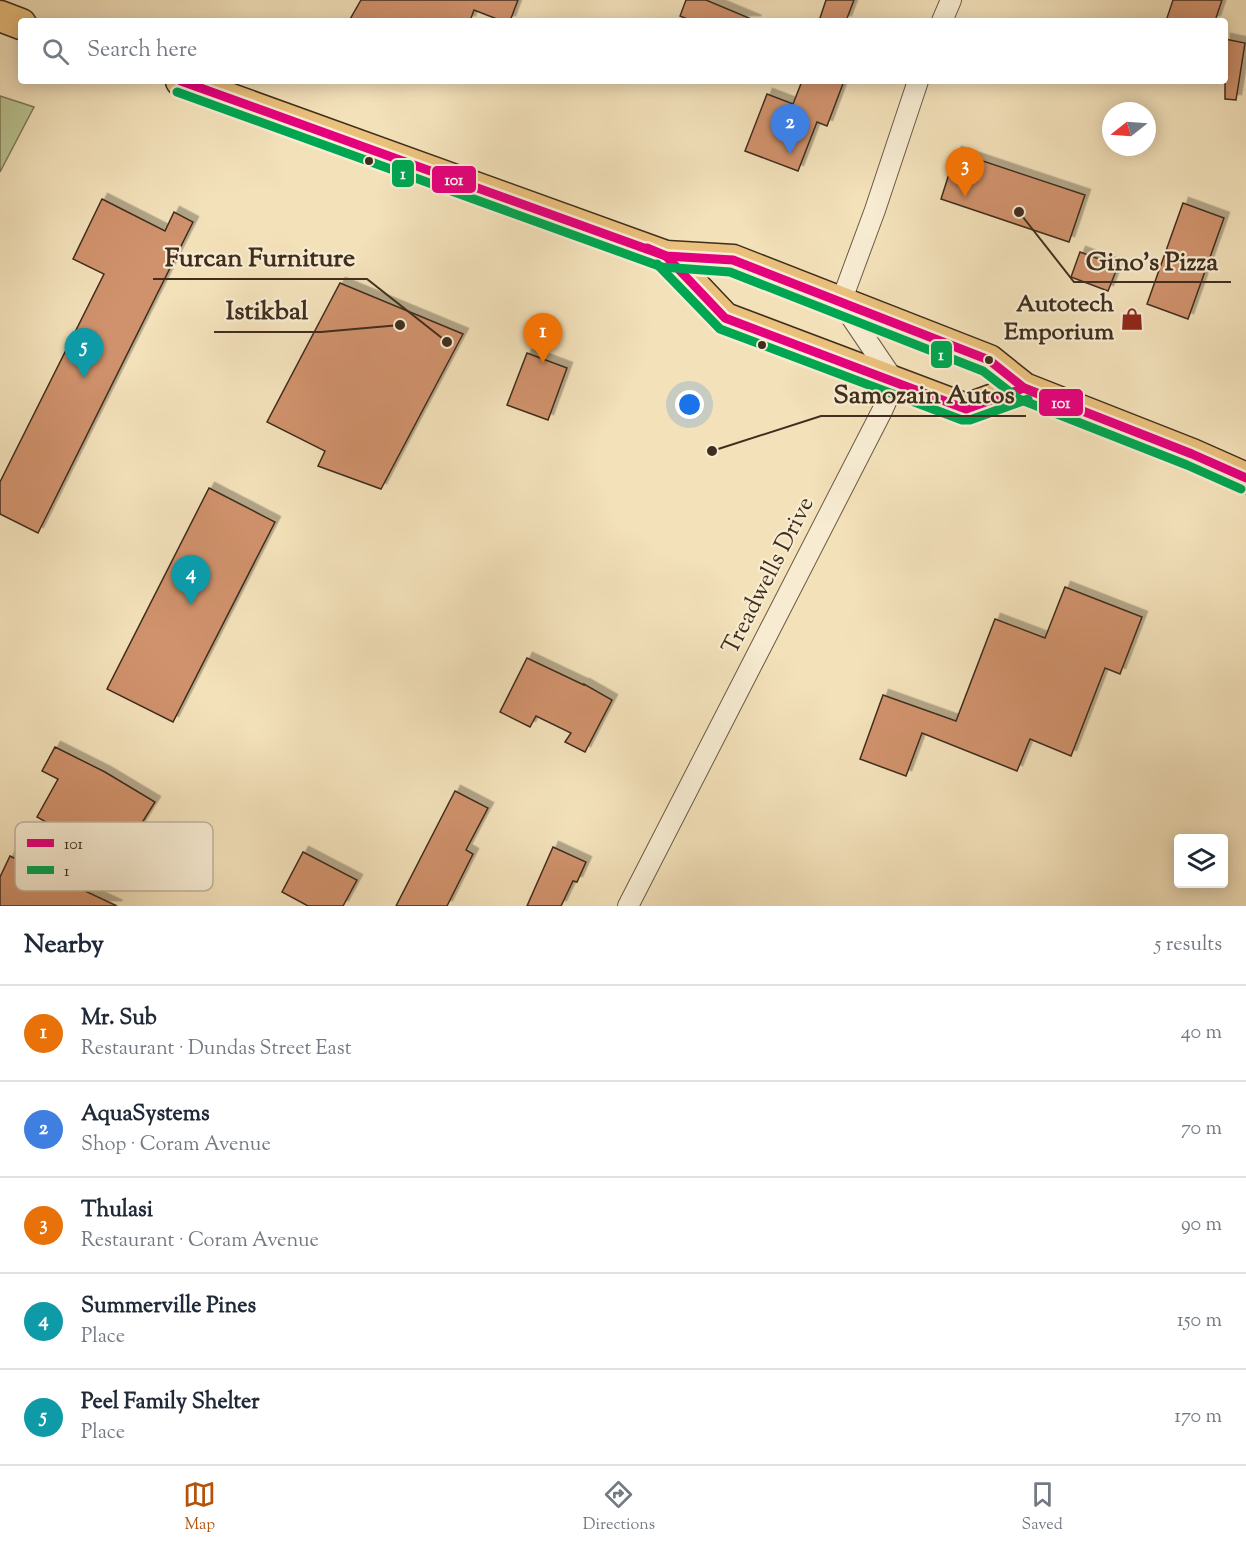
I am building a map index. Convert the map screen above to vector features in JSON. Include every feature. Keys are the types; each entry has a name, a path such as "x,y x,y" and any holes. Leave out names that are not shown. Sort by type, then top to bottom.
{"main road":[{"path":"0,16 18,23"},
{"path":"189,84 666,255 733,260 989,360 1024,388 1192,454 1246,478"},
{"path":"666,255 725,318 966,409 1024,388"}],"street":[{"path":"943,18 951,0"},
{"path":"895,382 841,302 917,84"},
{"name":"Treadwells Drive","path":"628,906 895,382"}],"green space":[{"path":"0,96 34,107 0,172"}],"building":[{"path":"361,0 518,0 511,18 494,18 474,10 471,18 351,18"},
{"path":"686,0 706,0 749,18 685,18 680,16"},
{"path":"826,0 854,0 847,18 820,18"},
{"path":"1173,0 1222,0 1216,18 1167,18"},
{"path":"1228,40 1245,43 1236,100 1225,99 1225,84 1228,84"},
{"path":"801,84 843,84 827,126 817,122 798,171 745,151 767,94 793,104"},
{"path":"956,152 1085,195 1069,242 941,199"},
{"path":"102,199 165,231 174,212 193,222 38,533 0,514 0,482 104,274 73,259"},
{"path":"1183,203 1224,218 1188,319 1147,304"},
{"path":"1080,252 1118,266 1108,291 1071,277"},
{"path":"340,283 463,334 381,489 318,466 325,451 267,422"},
{"path":"527,353 567,368 548,420 507,405"},
{"path":"209,488 275,522 173,722 107,689"},
{"path":"1065,587 1142,617 1120,674 1105,668 1071,756 1030,739 1017,771 922,733 906,776 860,759 883,695 956,721 995,619 1045,638"},
{"path":"527,658 584,684 612,700 585,752 565,742 571,733 536,716 530,727 500,712"},
{"path":"55,747 105,772 155,802 142,822 46,822 37,817 58,779 42,771"},
{"path":"455,791 488,808 466,850 473,854 447,906 396,906"},
{"path":"553,847 586,862 577,882 573,881 561,906 527,906"},
{"path":"303,852 357,880 343,906 308,906 282,892"},
{"path":"10,856 15,859 15,891 85,891 117,906 0,906 0,877"}],"transit line":[{"name":"101","path":"189,84 666,256 725,318 966,409 1024,388 1192,454 1246,478"},
{"name":"1","path":"177,92 662,267 730,272 983,371 1019,399 1187,465 1241,489"},
{"name":"101","path":"647,248 666,256 733,260 989,360 1024,388 1058,402"},
{"name":"1","path":"657,264 720,329 962,420 970,420 1028,399"}],"place":[{"name":"AquaSystems","path":"790,154"},
{"name":"Thulasi","path":"965,197"},
{"name":"Gino's Pizza","path":"1019,212"},
{"name":"Autotech Emporium","path":"1132,319"},
{"name":"Istikbal","path":"400,325"},
{"name":"Furcan Furniture","path":"447,342"},
{"name":"Mr. Sub","path":"543,363"},
{"name":"Peel Family Shelter","path":"84,378"},
{"name":"Samozain Autos","path":"712,451"},
{"name":"Summerville Pines","path":"191,605"}]}
